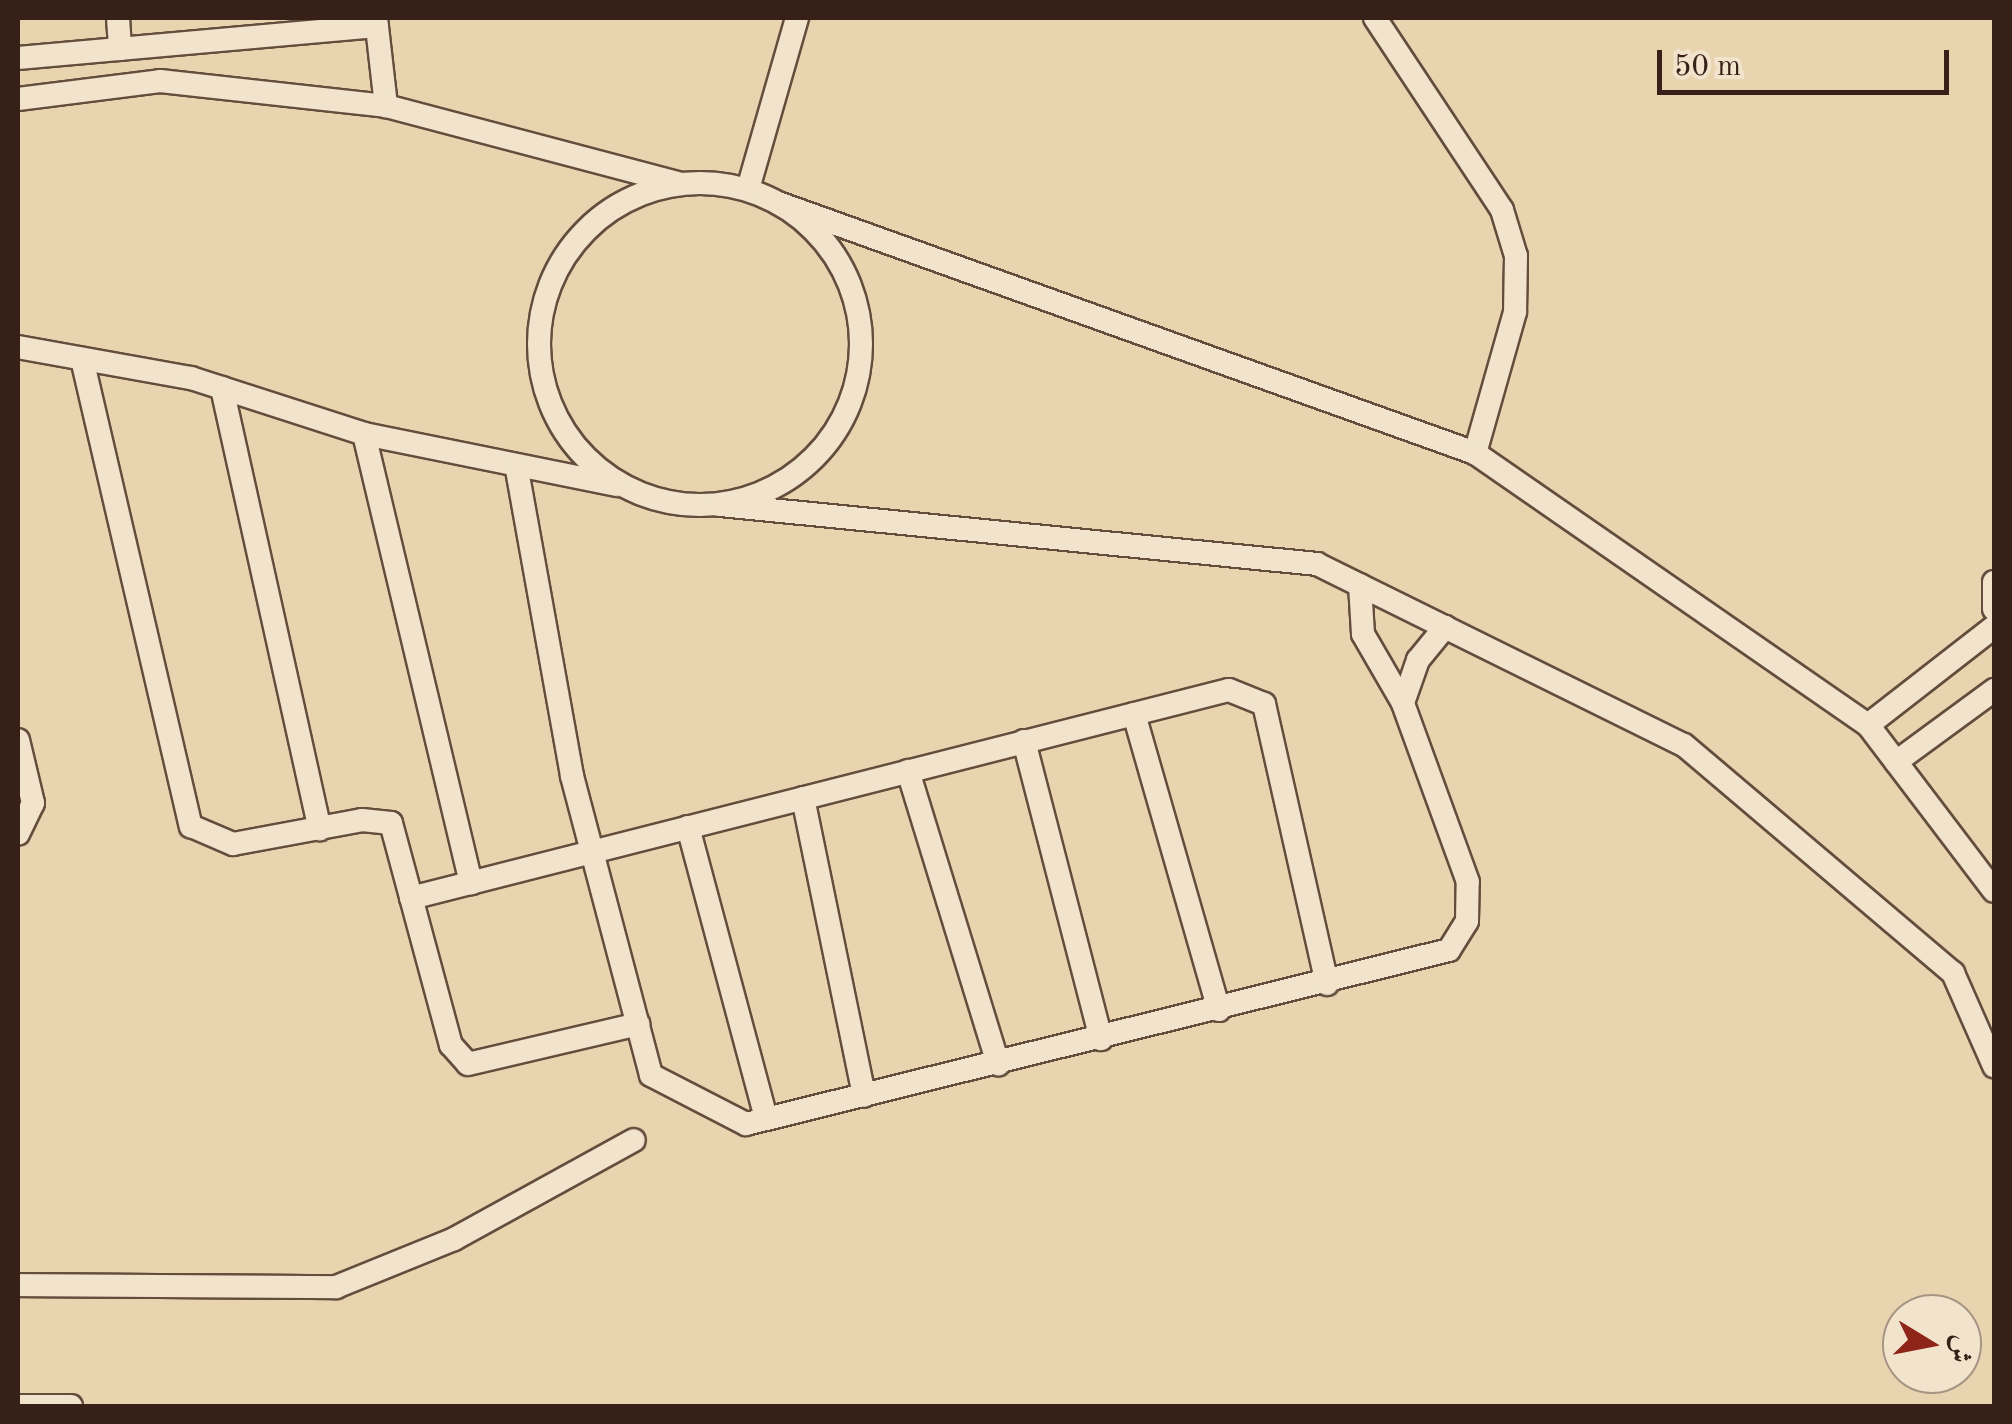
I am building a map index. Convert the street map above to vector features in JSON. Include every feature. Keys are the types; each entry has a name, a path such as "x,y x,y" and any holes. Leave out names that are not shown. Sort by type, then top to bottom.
{"lane":[{"path":"118,18 120,49"},
{"path":"748,190 797,18"},
{"path":"1376,18 1502,210 1516,256 1516,312 1475,453"},
{"path":"18,58 120,49 254,27 376,22 386,106"},
{"path":"18,99 160,81 386,106 681,184 748,190 1475,453 1868,726 1994,891"},
{"path":"622,486 594,466 554,412 543,381 542,314 590,226 648,191 681,184"},
{"path":"720,505 810,463 832,437 858,376 846,276 778,203"},
{"path":"18,347 222,388 364,434 517,470 622,486 686,506 720,505 1317,564 1684,745 1953,974 1994,1066"},
{"path":"82,359 192,826 233,844 320,829 391,824 451,1044 468,1064 638,1024"},
{"path":"222,388 320,829"},
{"path":"364,434 471,883"},
{"path":"517,470 592,851 652,1075 746,1124 1328,984 1449,950 1467,921 1468,882 1404,703 1363,634 1360,585"},
{"path":"1994,582 1994,609"},
{"path":"1404,703 1418,660 1445,627"},
{"path":"1868,726 1994,627"},
{"path":"410,898 1230,690 1264,704 1328,984"},
{"path":"1896,762 1994,690"},
{"path":"1134,714 1218,1010"},
{"path":"18,740 33,802 18,834"},
{"path":"1024,742 1101,1038"},
{"path":"908,771 998,1064"},
{"path":"803,798 864,1096"},
{"path":"688,827 766,1119"},
{"path":"18,1285 336,1287 454,1240 634,1140"},
{"path":"18,1406 71,1406"}]}
